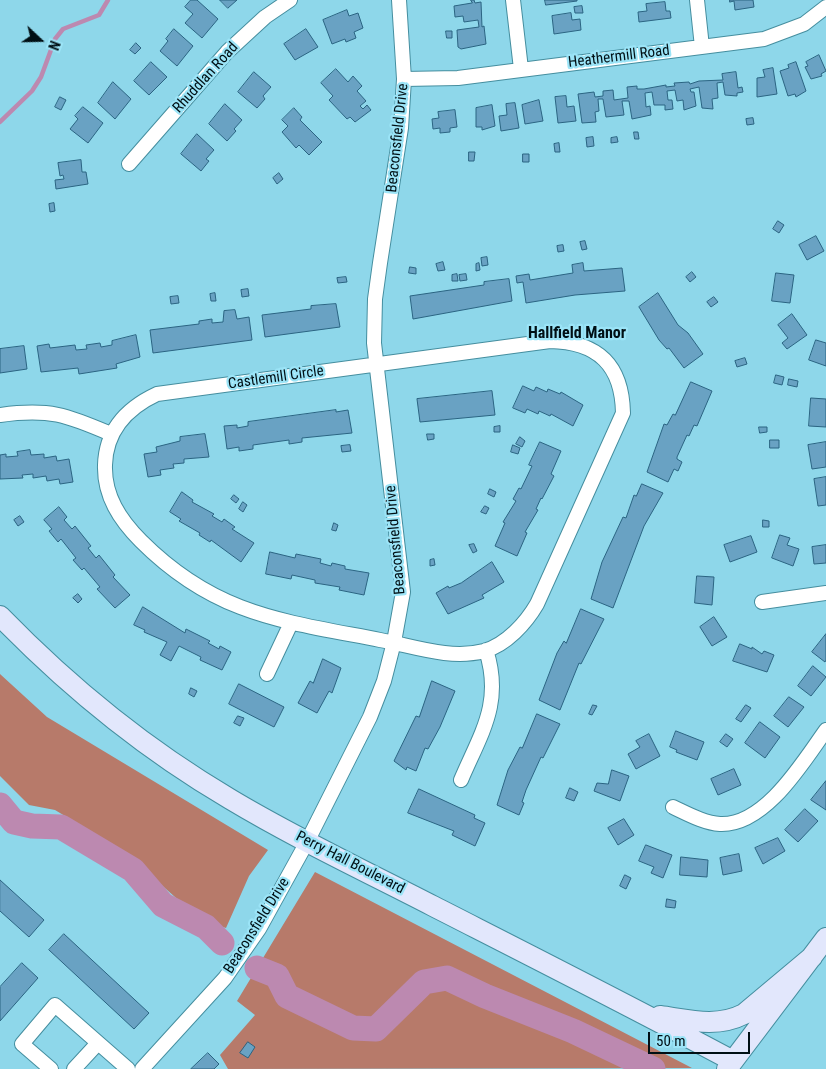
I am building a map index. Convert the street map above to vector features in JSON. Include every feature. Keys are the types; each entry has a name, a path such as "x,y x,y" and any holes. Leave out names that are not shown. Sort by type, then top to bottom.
{"main road":[{"name":"Perry Hall Boulevard","path":"0,616 64,678 141,740 230,799 307,842 644,1013 730,1065"},
{"path":"730,1065 826,938"},
{"path":"644,1013 708,1023 732,1020 744,1014 812,957"}],"street":[{"name":"Rhuddlan Road","path":"129,164 238,41 265,16 290,0"},
{"name":"Beaconsfield Drive","path":"142,1069 225,978 258,929 307,842 370,717 384,680 394,642 400,616 402,584 376,365 375,299 402,128 404,79 399,0"},
{"path":"513,0 522,69"},
{"path":"697,0 702,47"},
{"name":"Heathermill Road","path":"404,79 458,78 764,39 804,24 826,7"},
{"name":"Castlemill Circle","path":"550,341 577,343 600,354 615,372 620,383 623,413 537,604 528,619 497,645 486,650 449,654 291,623 244,609 198,588 177,574 136,536 120,517 106,488 105,455 111,434 138,403 157,394 550,341"},
{"path":"0,415 44,411 70,417 111,434"},
{"path":"762,602 826,593"},
{"path":"267,674 291,623"},
{"path":"461,780 490,710 494,676 486,650"},
{"path":"673,807 709,822 722,824 757,813 781,790 826,730"},
{"path":"51,1069 22,1044 55,1005 128,1069"},
{"path":"74,1069 98,1043"}],"shaded area":[{"path":"0,674 47,717 268,850 249,876 226,928 201,920 123,851 55,810 29,805 0,776"},
{"path":"315,872 692,1068 228,1069 220,1055 255,1015 237,1001"}],"building":[{"path":"191,0 197,0 218,19 202,38 185,23 193,14 185,7"},
{"path":"220,0 237,0 228,8"},
{"path":"471,0 474,0 475,3 481,2 482,27 484,26 486,44 461,49 458,47 457,30 479,27 478,20 464,22 463,16 455,17 454,6 472,3"},
{"path":"545,0 577,0 577,1 546,5"},
{"path":"730,0 753,0 754,7 735,10 734,1 730,2"},
{"path":"665,2 666,11 670,11 671,18 639,22 638,12 647,11 646,4"},
{"path":"582,6 583,13 575,13 574,7"},
{"path":"347,10 349,16 358,13 363,28 354,32 356,38 346,42 345,39 332,44 323,20"},
{"path":"571,13 572,20 580,19 581,30 554,34 552,16"},
{"path":"174,29 193,46 177,66 160,51"},
{"path":"306,29 318,47 295,60 284,44"},
{"path":"446,31 452,31 452,38 447,38"},
{"path":"136,43 141,48 135,54 130,50"},
{"path":"819,55 826,71 821,74 822,76 811,79 805,67 808,66 806,62"},
{"path":"151,62 167,77 149,95 134,81"},
{"path":"796,62 806,91 796,97 795,94 788,96 780,71 789,68 788,65"},
{"path":"773,68 777,94 757,97 757,78 765,77 763,70"},
{"path":"336,69 348,82 353,76 362,86 357,91 366,101 360,106 363,109 367,105 371,110 355,122 350,117 347,119 329,100 333,96 321,83"},
{"path":"254,72 271,87 263,96 265,99 257,108 238,92"},
{"path":"736,72 738,88 742,87 743,92 737,93 737,96 725,95 723,82 717,83 718,98 712,99 713,109 702,108 699,87 690,89 691,92 694,92 696,106 684,110 683,100 677,101 675,90 667,91 668,100 672,100 673,109 665,110 665,105 654,105 652,92 645,93 646,107 650,106 651,115 632,119 629,101 622,101 624,115 606,117 603,99 598,99 599,111 595,112 596,122 582,123 578,94 594,92 595,97 603,96 603,91 613,90 614,100 628,98 627,87 637,86 637,89 644,89 666,85 666,87 675,86 674,83 689,82 690,84 699,81 723,80 722,74"},
{"path":"113,82 131,99 115,119 98,103"},
{"path":"566,96 567,107 574,106 576,121 558,123 555,97"},
{"path":"60,97 66,100 61,110 55,107"},
{"path":"539,100 543,121 525,124 522,105"},
{"path":"515,103 519,128 501,131 499,116 507,115 506,104"},
{"path":"225,104 242,120 234,129 236,131 227,141 209,124"},
{"path":"492,105 495,126 482,130 482,127 476,127 476,108"},
{"path":"83,107 103,123 88,143 70,129 78,119 75,116"},
{"path":"294,108 302,117 300,120 322,142 309,155 299,145 296,148 282,132 288,126 282,120"},
{"path":"455,110 457,127 450,128 450,132 440,133 440,128 433,129 432,119 439,118 438,112"},
{"path":"753,118 754,124 747,125 746,119"},
{"path":"634,132 638,132 639,139 635,139"},
{"path":"197,134 214,150 206,159 209,161 201,171 181,154"},
{"path":"593,137 594,146 587,147 586,138"},
{"path":"617,137 618,142 611,143 611,138"},
{"path":"559,143 560,152 555,152 554,144"},
{"path":"469,152 475,152 474,161 469,161"},
{"path":"523,154 529,154 529,162 523,162"},
{"path":"81,160 82,172 86,172 88,184 56,189 55,180 64,179 63,175 60,176 58,163"},
{"path":"279,173 283,179 277,184 273,178"},
{"path":"54,203 55,211 50,212 49,204"},
{"path":"778,221 784,225 779,233 773,229"},
{"path":"816,236 824,251 807,260 799,245"},
{"path":"585,241 587,249 582,250 580,242"},
{"path":"563,245 564,251 558,252 557,246"},
{"path":"487,257 488,265 482,266 481,258"},
{"path":"443,262 445,270 438,271 436,264"},
{"path":"479,263 480,270 476,271 476,264"},
{"path":"583,263 584,271 622,268 625,291 575,295 526,303 523,282 517,283 516,276 529,274 530,280 573,273 572,265"},
{"path":"410,267 416,268 416,274 409,273"},
{"path":"692,272 696,277 690,282 686,277"},
{"path":"776,273 794,275 790,303 772,301"},
{"path":"457,274 458,281 452,281 452,275"},
{"path":"466,274 467,280 460,281 459,275"},
{"path":"346,277 347,282 338,283 337,278"},
{"path":"509,279 512,301 413,319 410,296 484,285 484,282"},
{"path":"248,289 249,296 242,297 241,290"},
{"path":"215,293 216,301 211,301 210,294"},
{"path":"658,293 678,325 688,333 703,354 684,368 669,348 667,349 659,340 639,307"},
{"path":"178,296 179,303 171,304 170,297"},
{"path":"714,297 718,302 711,307 707,302"},
{"path":"336,304 340,327 265,337 262,315 311,309 311,306"},
{"path":"235,310 237,319 249,317 252,340 153,353 150,330 199,324 199,321 212,319 212,323 223,322 224,311"},
{"path":"792,314 807,335 787,349 782,343 788,338 778,325"},
{"path":"136,335 140,357 116,364 117,368 79,374 78,368 41,372 37,346 49,344 50,348 75,345 76,350 87,349 86,345 100,343 101,347 112,345 112,341"},
{"path":"816,340 826,343 826,366 809,360"},
{"path":"24,346 27,369 0,373 0,349"},
{"path":"745,358 747,364 737,367 735,361"},
{"path":"776,375 784,377 782,385 774,383"},
{"path":"789,379 798,381 797,387 788,385"},
{"path":"691,382 712,391 697,426 694,425 689,436 687,435 677,457 682,462 678,471 674,469 668,482 647,472 664,424 667,425 673,414 675,415"},
{"path":"523,386 534,391 536,387 547,392 548,389 560,394 561,392 583,405 573,426 551,414 550,416 539,411 538,414 527,409 525,413 513,408"},
{"path":"492,391 495,415 420,422 417,399"},
{"path":"811,398 826,399 826,427 809,426"},
{"path":"336,410 336,412 348,410 352,433 302,438 302,442 289,444 289,440 253,445 253,449 239,451 239,447 227,449 224,426 237,425 237,428 248,426 248,422"},
{"path":"500,426 500,432 494,432 494,427"},
{"path":"759,427 767,427 767,432 760,433"},
{"path":"205,434 209,457 184,459 184,463 173,464 174,468 160,470 161,475 148,477 144,454 157,452 156,447 180,441 180,437"},
{"path":"427,434 434,434 434,439 428,440"},
{"path":"520,437 525,441 522,447 516,444"},
{"path":"770,440 779,440 779,448 770,448"},
{"path":"540,442 561,451 551,474 554,476 525,532 527,533 517,556 495,546 505,523 503,522 516,501 513,499 519,488 521,489 532,466 529,465"},
{"path":"826,442 826,467 812,469 808,445"},
{"path":"350,445 351,451 342,452 341,446"},
{"path":"513,445 520,448 518,454 511,452"},
{"path":"30,450 31,455 44,454 44,458 56,456 57,461 69,459 73,482 60,484 59,479 47,481 46,476 33,478 33,474 22,475 23,478 0,479 0,455 6,454 6,457 18,456 17,452"},
{"path":"826,477 826,505 818,506 814,479"},
{"path":"642,484 663,493 644,526 613,608 591,599 602,562 623,517 626,518 634,495 636,496"},
{"path":"490,489 496,492 494,497 488,494"},
{"path":"182,492 193,500 192,502 214,514 212,516 222,522 224,519 235,527 232,529 254,543 241,562 211,540 210,542 199,535 200,533 179,521 181,519 170,512"},
{"path":"234,495 239,499 236,503 231,499"},
{"path":"243,502 247,505 243,512 239,509"},
{"path":"485,506 489,508 486,514 481,512"},
{"path":"59,507 67,517 64,520 72,529 75,526 91,546 88,548 96,558 99,555 115,575 113,577 130,595 115,608 97,589 100,587 84,568 82,570 73,560 76,558 61,539 58,542 49,531 52,529 44,520"},
{"path":"20,516 24,522 18,526 14,520"},
{"path":"763,520 769,521 769,527 763,527"},
{"path":"334,523 338,525 336,531 332,530"},
{"path":"780,535 790,538 787,545 799,549 793,566 772,558"},
{"path":"751,536 757,552 730,562 724,545"},
{"path":"474,544 477,551 473,553 469,545"},
{"path":"826,545 826,563 814,564 812,547"},
{"path":"270,552 295,558 296,554 321,559 320,563 331,566 332,563 345,566 345,569 369,573 364,595 339,590 340,587 315,583 315,580 292,575 291,579 266,574"},
{"path":"434,559 435,565 430,566 430,560"},
{"path":"492,562 504,582 482,595 484,598 448,614 436,593 448,586 449,588 461,583"},
{"path":"697,576 714,577 712,605 695,603"},
{"path":"78,594 82,599 78,603 73,598"},
{"path":"143,607 185,633 186,629 210,641 208,643 219,649 220,646 231,652 222,670 200,660 201,657 179,646 171,661 160,655 167,642 144,632 145,630 134,625"},
{"path":"581,609 604,619 581,664 579,663 560,710 539,700 557,653 564,641 566,643"},
{"path":"714,617 727,637 712,646 700,627"},
{"path":"826,634 826,660 825,662 812,652"},
{"path":"740,644 752,649 752,647 762,654 764,651 774,655 767,672 733,661"},
{"path":"323,659 341,668 332,693 329,691 317,713 298,703 310,681 313,683"},
{"path":"813,666 826,677 811,696 798,686"},
{"path":"432,681 455,691 440,727 428,749 425,748 416,771 407,767 406,770 394,761 416,716 419,717"},
{"path":"239,684 284,707 274,727 229,704"},
{"path":"191,688 197,691 194,697 189,694"},
{"path":"789,697 804,707 788,727 774,716"},
{"path":"593,705 597,706 592,715 589,714"},
{"path":"746,705 751,708 741,722 736,719"},
{"path":"537,714 560,724 543,758 541,757 526,790 522,802 524,803 519,815 497,805 508,770 520,747 522,748"},
{"path":"238,716 244,718 240,726 234,723"},
{"path":"760,722 780,737 765,758 745,743"},
{"path":"676,731 704,742 697,760 676,752 677,750 670,747"},
{"path":"649,734 660,756 636,769 628,754 640,747 636,741"},
{"path":"726,734 733,739 727,747 720,742"},
{"path":"734,769 741,785 718,795 711,779"},
{"path":"612,770 629,776 620,801 594,791 597,783 608,784"},
{"path":"826,781 826,810 811,800"},
{"path":"570,788 578,792 574,801 566,798"},
{"path":"419,789 475,815 474,818 485,823 475,846 452,835 454,831 408,813"},
{"path":"805,809 818,821 798,842 785,830"},
{"path":"624,819 634,835 618,845 608,828"},
{"path":"778,838 785,851 763,864 755,848"},
{"path":"646,845 672,855 663,878 651,873 654,867 639,861"},
{"path":"739,854 742,871 723,875 720,858"},
{"path":"681,857 708,860 707,877 680,875"},
{"path":"625,875 631,878 626,889 620,886"},
{"path":"0,880 44,920 29,937 0,911"},
{"path":"667,899 676,901 675,908 666,907"},
{"path":"64,934 149,1013 134,1029 49,950"},
{"path":"22,963 38,978 0,1021 0,987"},
{"path":"248,1042 255,1047 248,1058 240,1053"},
{"path":"208,1053 219,1064 214,1069 191,1069"}],"waterway":[{"path":"0,122 32,91 41,77 55,39 63,29 99,15 108,0"},
{"path":"0,805 14,822 32,826 61,827 133,870 163,905 206,927 222,943"},
{"path":"257,968 277,976 287,996 353,1028 376,1029 424,982 447,978 485,996 573,1031 653,1069"}],"district":[{"name":"Hallfield Manor","path":"577,334"}]}
